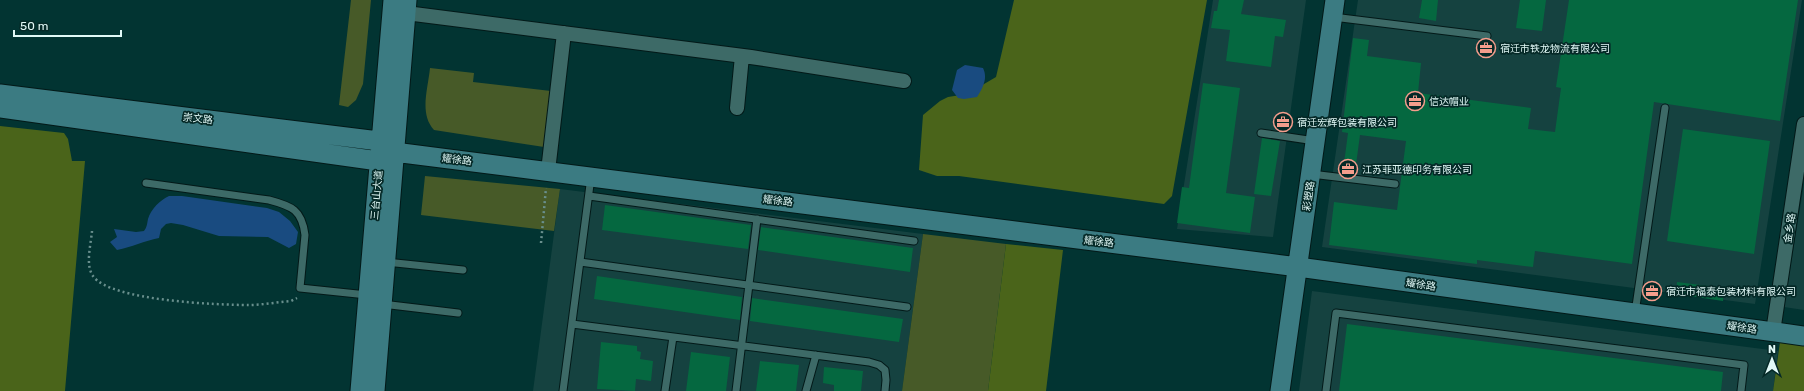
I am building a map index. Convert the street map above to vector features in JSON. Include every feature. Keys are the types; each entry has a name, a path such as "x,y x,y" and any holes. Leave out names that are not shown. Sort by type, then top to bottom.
{"street":[{"path":"402,4 564,33 742,56 904,81"},
{"name":"三台山大道","path":"360,391 375,300 402,4"},
{"name":"彩塑路","path":"1280,391 1334,9"},
{"path":"548,171 564,33"},
{"path":"737,108 742,56"},
{"name":"崇文路","path":"0,94 388,152"},
{"name":"崇文路","path":"0,108 388,152"},
{"name":"金乡路","path":"1773,332 1804,124"},
{"name":"三台山大道","path":"375,391 375,300 386,262 388,152"},
{"name":"耀徐路","path":"388,152 548,171 1298,267 1804,336"}],"lane":[{"path":"1334,9 1487,36"},
{"path":"1635,313 1665,108"},
{"path":"1261,133 1316,141"},
{"path":"1311,174 1395,184"},
{"path":"563,391 591,177"},
{"path":"146,183 269,200 281,203 297,212 302,218 305,235 300,288 458,313"},
{"path":"589,196 914,241"},
{"path":"736,391 757,219"},
{"path":"386,262 463,270"},
{"path":"580,262 907,307"},
{"path":"1326,391 1336,313 1744,365 1741,391"},
{"path":"572,324 816,355 879,365 885,370 886,380 884,391"},
{"path":"665,391 673,337"},
{"path":"806,391 816,355"}],"path":[{"path":"540,243 548,171"},
{"path":"92,231 90,266 92,276 106,286 126,294 210,305 251,305 292,301 297,299 300,288"}],"shaded area":[{"path":"1213,0 1306,0 1273,237 1177,229"},
{"path":"1358,0 1802,0 1755,304 1322,247"},
{"path":"1804,184 1804,310 1784,307"},
{"path":"560,189 923,234 902,391 533,391"},
{"path":"1312,291 1778,351 1773,391 1299,391"}],"green space":[{"path":"351,0 371,0 363,84 356,100 348,107 339,105"},
{"path":"1014,0 1207,0 1172,196 1164,204 959,176 937,176 919,170 923,115 940,101 948,97 967,94 996,77"},
{"path":"430,68 474,73 473,82 551,91 544,147 434,130 429,124 426,109 426,93"},
{"path":"0,126 64,133 68,139 72,161 85,161 65,391 0,391"},
{"path":"425,176 560,189 554,231 421,215"},
{"path":"923,234 1006,244 988,391 902,391"},
{"path":"1006,244 1063,250 1046,391 988,391"},
{"path":"1780,342 1804,346 1804,391 1773,391"}],"water":[{"path":"965,65 983,68 985,79 977,97 964,99 958,98 952,90 957,70"},
{"path":"169,196 182,196 267,208 279,212 290,221 298,232 296,244 289,248 268,237 219,236 183,225 171,223 166,224 161,229 159,238 117,250 110,242 117,237 114,229 136,232 144,231 149,215 154,208 159,202"}],"building":[{"path":"1219,0 1244,0 1241,14 1286,20 1283,37 1275,36 1271,67 1226,61 1230,30 1211,28 1214,11 1217,11"},
{"path":"1422,0 1438,0 1436,21 1419,18"},
{"path":"1520,0 1546,0 1542,31 1516,28"},
{"path":"1569,0 1798,0 1780,121 1654,102 1632,264 1535,251 1533,267 1477,260 1477,264 1329,245 1334,202 1397,210 1406,141 1360,135 1355,172 1343,171 1348,133 1342,132 1353,38 1369,40 1367,56 1421,63 1418,93 1531,108 1528,129 1555,132 1561,88 1556,87"},
{"path":"1203,83 1240,88 1226,193 1255,197 1250,233 1177,223 1182,187 1189,188"},
{"path":"1683,129 1770,141 1754,254 1667,241"},
{"path":"1262,138 1280,141 1271,196 1254,194"},
{"path":"605,205 751,225 748,249 602,230"},
{"path":"761,227 913,248 910,272 758,250"},
{"path":"597,276 742,297 740,320 594,299"},
{"path":"1677,282 1724,288 1723,301 1676,294"},
{"path":"752,298 903,319 899,342 750,321"},
{"path":"1347,324 1723,372 1721,391 1339,391"},
{"path":"601,342 637,346 637,351 641,352 640,359 653,361 651,381 636,379 635,391 597,389"},
{"path":"691,352 730,357 726,391 686,391"},
{"path":"760,361 799,365 796,391 756,391"},
{"path":"824,367 863,371 861,391 834,391 834,385 823,383"}],"place":[{"name":"宿迁市铁龙物流有限公司","path":"1486,48"},
{"name":"信达帽业","path":"1415,101"},
{"name":"宿迁宏辉包装有限公司","path":"1283,122"},
{"name":"江苏菲亚德印务有限公司","path":"1348,169"},
{"name":"宿迁市福泰包装材料有限公司","path":"1652,291"}]}
